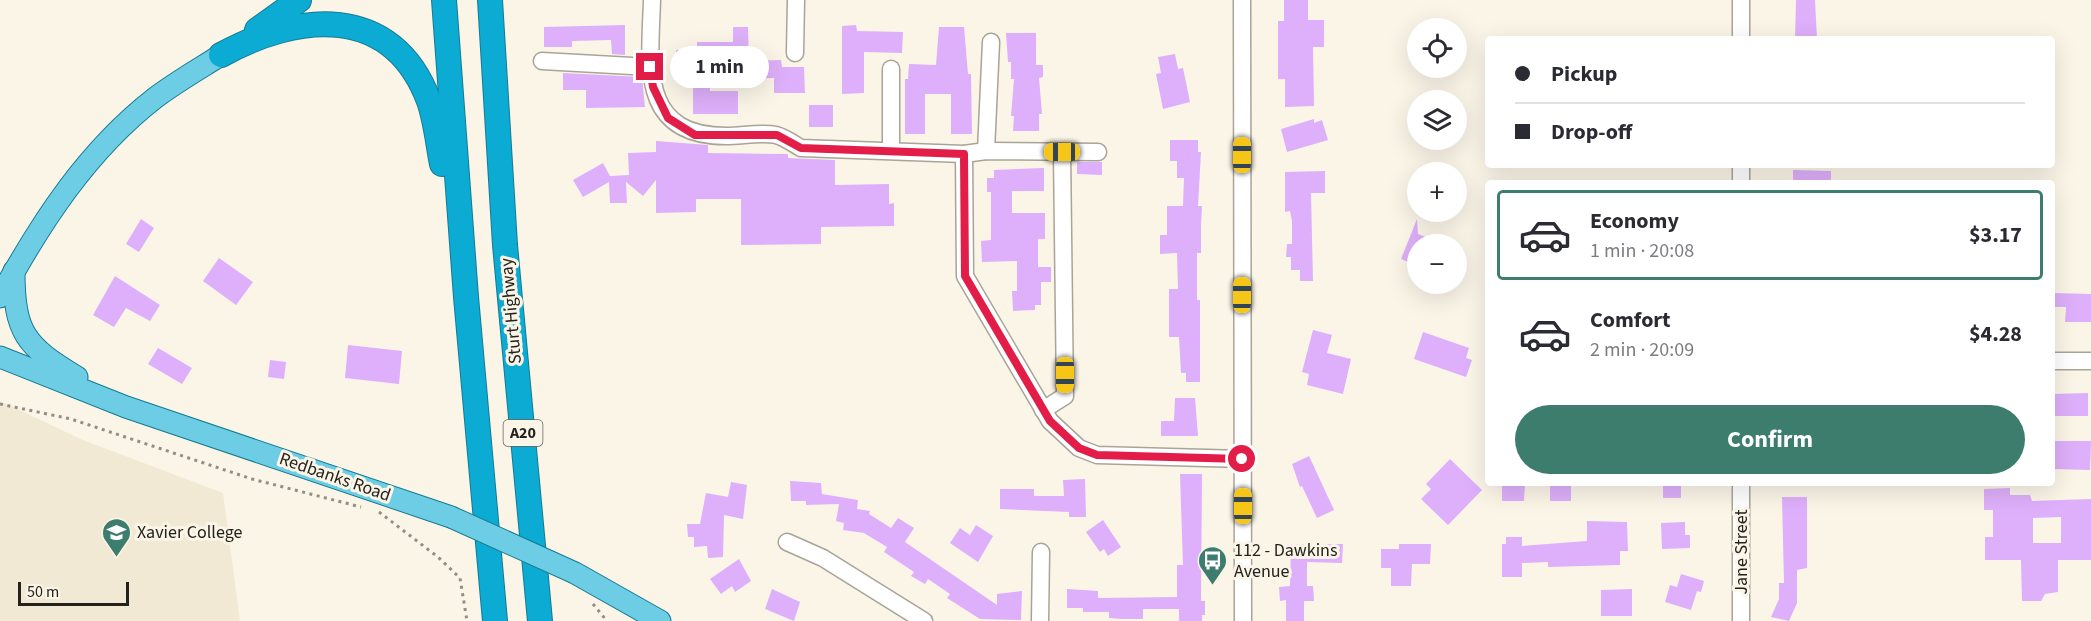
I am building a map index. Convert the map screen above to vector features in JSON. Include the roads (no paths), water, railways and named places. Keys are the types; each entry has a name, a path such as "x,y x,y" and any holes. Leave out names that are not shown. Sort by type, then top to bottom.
{"highway":[{"path":"221,55 299,0"},
{"name":"A20","path":"444,0 466,297 495,621"},
{"name":"Sturt Highway","path":"490,0 505,245 540,621"},
{"path":"221,55 261,35 312,23 355,28 383,41 395,51 416,74 431,109 466,297"}],"main road":[{"path":"0,297 7,275 61,196 107,141 157,97 221,55"},
{"path":"7,275 18,321 39,353 126,407"},
{"name":"Redbanks Road","path":"0,357 126,407 451,517 575,573 660,621"}],"street":[{"path":"652,0 650,67 653,87 668,118 695,135 777,135 801,148 891,149 964,154 986,151 1098,152"},
{"path":"795,53 796,0"},
{"path":"1242,0 1243,621"},
{"path":"1741,0 1741,36"},
{"path":"986,151 991,42"},
{"path":"542,61 650,67"},
{"path":"891,69 891,149"},
{"path":"1043,410 1065,396 1062,152"},
{"path":"964,154 965,276 1050,421 1079,448 1097,455 1242,459"},
{"path":"2055,362 2091,362"},
{"name":"Jane Street","path":"1741,486 1741,621"},
{"path":"787,542 824,558 924,621"},
{"path":"1040,621 1041,552"}],"place":[{"name":"Xavier College","path":"116,558"},
{"name":"112 - Dawkins Avenue","path":"1213,586"}]}
